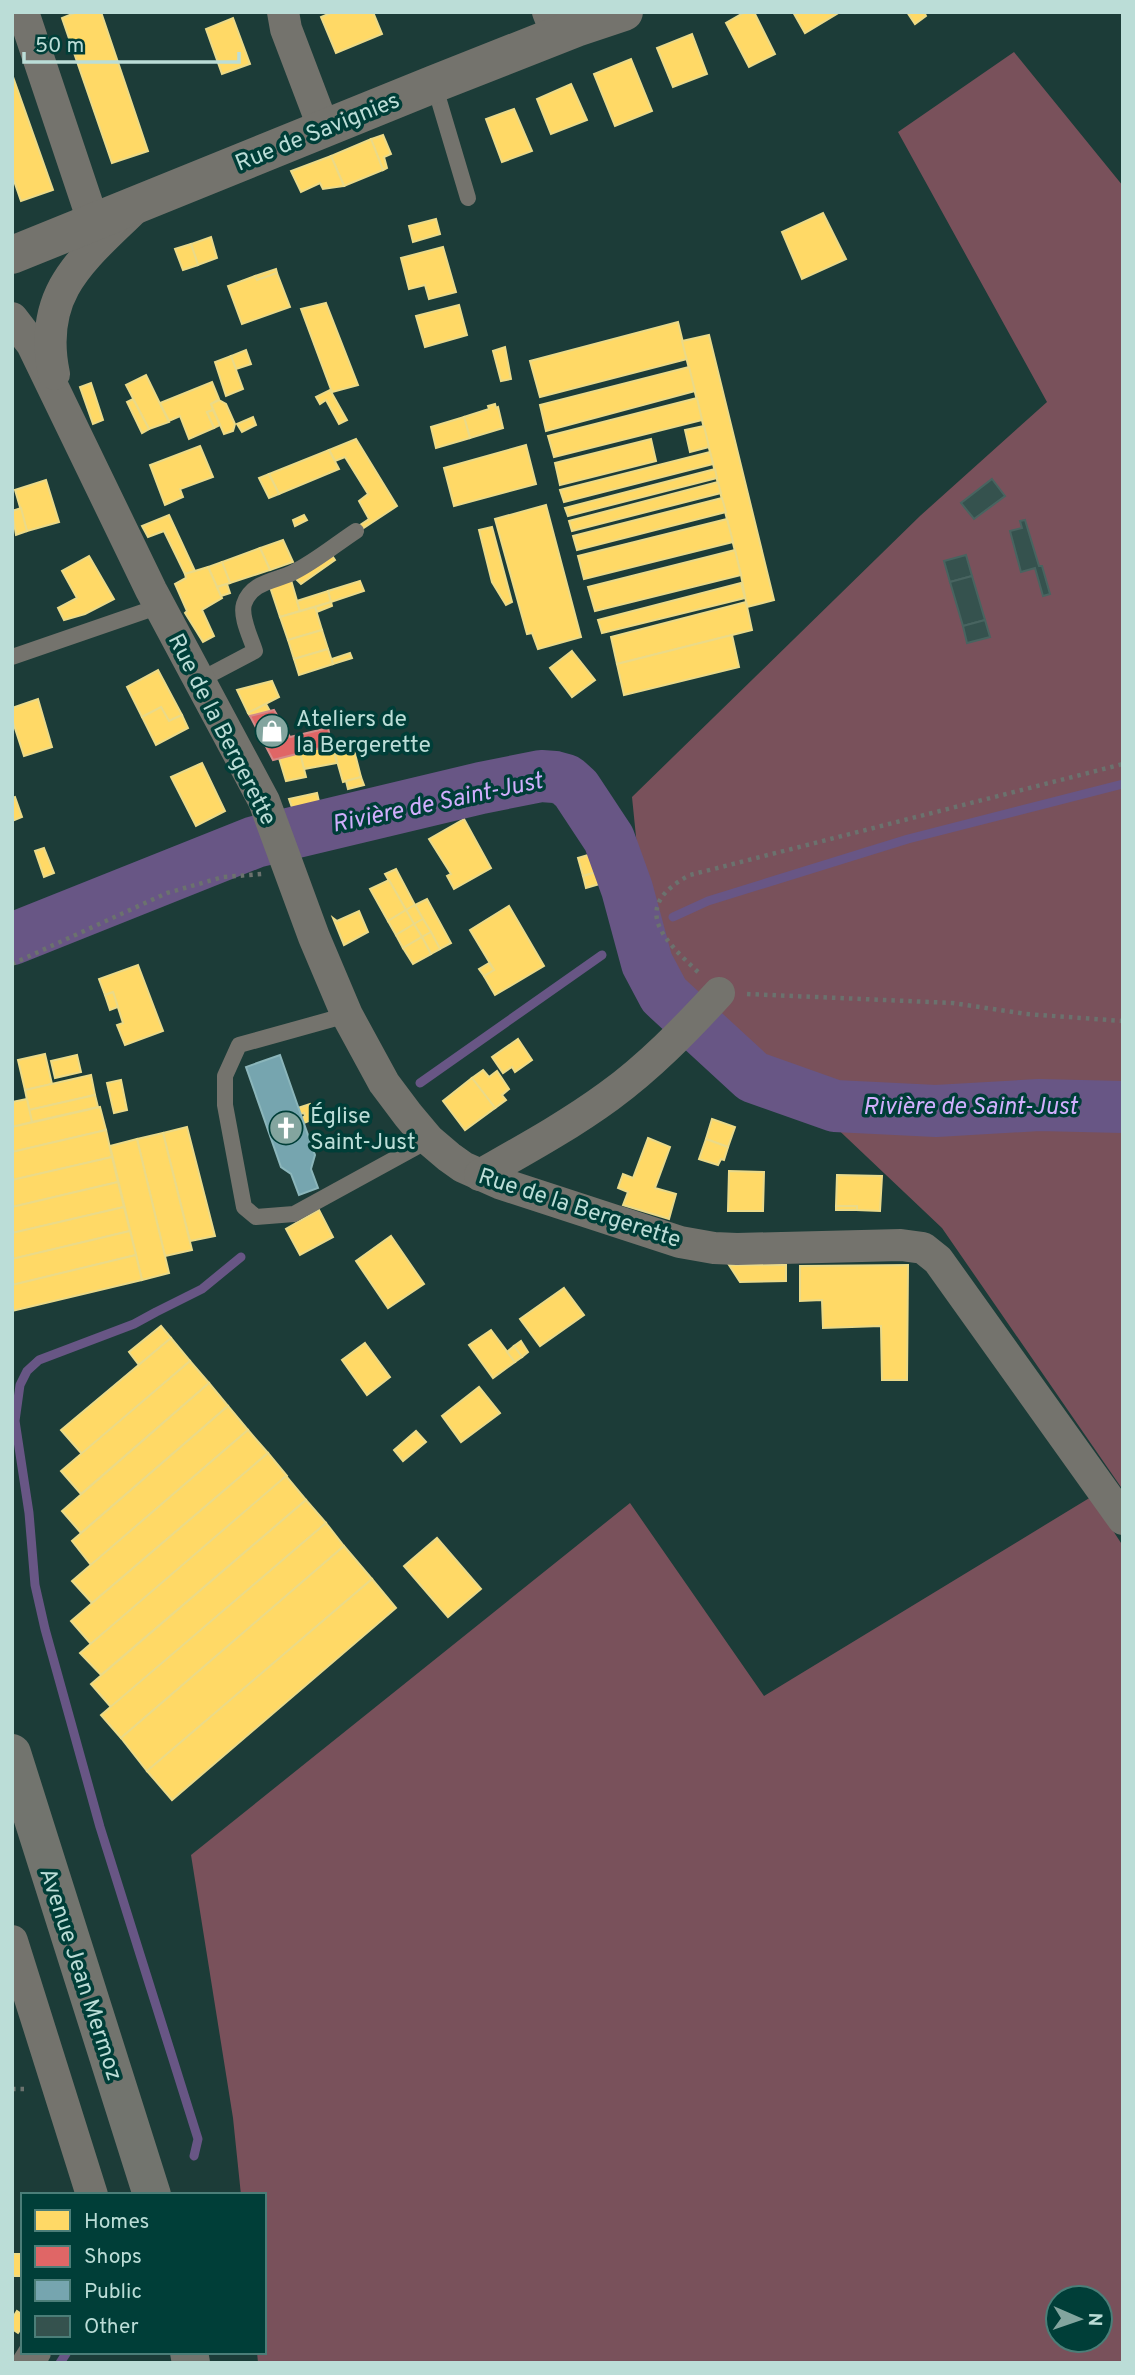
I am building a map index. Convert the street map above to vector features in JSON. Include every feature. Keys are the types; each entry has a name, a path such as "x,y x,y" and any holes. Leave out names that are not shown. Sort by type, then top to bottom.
{"main road":[{"name":"Avenue Jean Mermoz","path":"12,1753 151,2193"}],"street":[{"path":"23,12 93,221"},
{"path":"283,12 286,29 324,129"},
{"name":"Rue de Savignies","path":"12,255 434,84 553,24 624,12"},
{"name":"Rue de la Bergerette","path":"65,416 52,365 50,340 55,304 68,277 143,200"},
{"name":"Rue de la Bergerette","path":"12,318 32,344 160,606 252,776 271,816 314,937 347,1015 384,1083 429,1140 463,1167 480,1175 680,1241 714,1248 901,1245 923,1248 938,1260 1123,1519"},
{"path":"480,1175 569,1124 609,1096 639,1072 701,1012"},
{"path":"12,1941 91,2193"}],"lane":[{"path":"434,84 468,198"},
{"path":"200,680 256,651 243,613 244,605 254,589 273,578 292,573 356,531"},
{"path":"12,657 160,606"},
{"path":"347,1015 239,1045 225,1076 225,1105 244,1207 256,1217 294,1214 429,1140"}],"path":[{"path":"1123,764 691,875 670,886 657,911 659,929 671,946 701,1012 953,1003 1026,1014 1123,1021"},
{"path":"12,964 167,892 288,863"}],"shaded area":[{"path":"1014,52 1123,186 1123,1490 942,1228 676,976 644,916 632,797 920,516 1047,402 898,132"},
{"path":"1091,1497 1123,1546 1123,2363 258,2363 257,2354 266,2354 266,2193 241,2193 233,2118 191,1855 630,1503 764,1696"}],"building: Homes":[{"path":"77,12 101,12 148,151 112,163 62,18"},
{"path":"333,12 373,12 382,34 336,53 321,17"},
{"path":"745,12 754,12 775,54 749,67 726,23"},
{"path":"793,12 840,12 805,33"},
{"path":"907,12 924,12 926,16 915,24"},
{"path":"233,18 250,64 222,74 206,29"},
{"path":"692,34 707,74 673,87 657,48"},
{"path":"631,59 652,111 615,126 594,74"},
{"path":"12,74 53,190 21,201 12,175"},
{"path":"571,84 587,120 551,134 537,99"},
{"path":"514,109 532,151 502,162 486,119"},
{"path":"383,135 391,154 384,157 387,168 383,170 371,139"},
{"path":"371,139 383,170 344,186 331,156"},
{"path":"331,156 344,186 323,189 320,183 301,192 291,171"},
{"path":"823,213 846,259 802,279 782,232"},
{"path":"436,219 440,234 413,242 409,226"},
{"path":"211,237 217,258 198,265 191,244"},
{"path":"191,244 198,265 183,270 175,249"},
{"path":"443,247 456,292 429,299 425,285 409,289 401,258"},
{"path":"276,269 277,273 257,280 255,276"},
{"path":"277,273 290,307 242,324 228,286 255,276 257,280"},
{"path":"326,303 358,385 332,392 301,309"},
{"path":"459,305 467,335 425,347 416,316"},
{"path":"678,322 687,359 540,397 530,361"},
{"path":"709,335 774,600 747,607 682,341"},
{"path":"505,347 511,379 501,381 493,351"},
{"path":"246,350 251,364 236,369 231,356"},
{"path":"231,356 243,389 226,396 215,362"},
{"path":"689,367 695,391 546,431 540,405"},
{"path":"146,375 169,422 149,429 126,385"},
{"path":"212,382 219,399 211,404 213,410 207,412 214,428 189,439 180,416 169,421 160,403"},
{"path":"91,383 103,420 93,424 80,387"},
{"path":"330,390 347,420 339,424 326,400 320,404 316,397"},
{"path":"697,398 702,420 554,457 548,436"},
{"path":"133,399 149,429 142,433 127,402"},
{"path":"219,400 226,404 235,424 233,431 224,434 211,404"},
{"path":"495,404 503,428 470,438 464,417 489,409 488,406"},
{"path":"213,410 220,425 214,428 207,412"},
{"path":"253,417 256,425 242,432 237,424"},
{"path":"464,417 470,438 436,448 431,427"},
{"path":"704,426 709,447 690,452 685,430"},
{"path":"356,439 397,506 362,529 360,525 369,519 359,501 368,494 345,457 335,461 329,450"},
{"path":"651,439 656,461 560,485 555,463"},
{"path":"526,445 536,484 454,506 444,468"},
{"path":"200,446 213,477 180,489 183,497 165,505 150,465"},
{"path":"329,450 339,469 279,494 269,474"},
{"path":"710,452 713,464 564,502 560,490"},
{"path":"715,469 717,478 568,516 565,508"},
{"path":"269,474 279,494 269,498 259,478"},
{"path":"46,480 59,522 27,531 15,490"},
{"path":"718,482 721,493 572,531 569,521"},
{"path":"722,498 726,512 577,550 573,536"},
{"path":"546,505 581,637 538,649 532,633 527,634 495,519"},
{"path":"21,508 27,531 16,535 12,511"},
{"path":"169,515 195,571 185,574 164,531 148,537 142,526"},
{"path":"304,515 307,520 295,526 293,520"},
{"path":"727,519 733,542 584,579 578,556"},
{"path":"492,527 512,602 506,605 492,582 479,530"},
{"path":"283,540 293,562 270,570 260,548"},
{"path":"260,548 270,570 230,583 222,562"},
{"path":"735,550 741,575 595,611 588,587"},
{"path":"329,551 335,560 301,584 294,577"},
{"path":"89,556 114,599 85,614 64,620 58,608 77,598 62,571"},
{"path":"222,562 230,583 217,587 208,567"},
{"path":"208,567 222,598 202,610 214,636 203,642 185,613 187,611 175,584 186,578 185,574"},
{"path":"291,580 300,611 280,617 270,587"},
{"path":"360,581 364,591 331,602 328,591"},
{"path":"741,583 745,598 602,633 598,620"},
{"path":"227,584 230,593 221,596 217,587"},
{"path":"328,591 331,602 300,611 297,601"},
{"path":"331,602 332,606 317,612 315,607"},
{"path":"746,602 752,630 617,664 611,637"},
{"path":"315,607 322,630 288,640 280,617"},
{"path":"322,630 328,649 294,659 288,640"},
{"path":"732,635 739,667 624,695 617,664"},
{"path":"328,649 333,664 299,675 294,659"},
{"path":"572,651 595,680 572,697 550,668"},
{"path":"350,653 352,658 333,664 332,659"},
{"path":"158,670 182,715 169,721 161,707 142,717 127,687"},
{"path":"272,681 279,697 248,713 237,690"},
{"path":"38,699 52,747 24,756 12,719 12,708"},
{"path":"266,704 270,711 250,716 248,713"},
{"path":"161,707 169,721 182,715 188,728 156,745 142,717"},
{"path":"351,741 354,750 335,754 332,745"},
{"path":"332,745 337,763 304,769 300,753"},
{"path":"354,750 361,777 343,782 335,754"},
{"path":"300,753 306,777 286,781 279,758"},
{"path":"202,763 225,811 196,826 171,777"},
{"path":"361,777 364,785 348,789 346,781"},
{"path":"317,793 321,810 295,816 289,799"},
{"path":"15,797 22,817 12,821 12,798"},
{"path":"464,819 491,868 454,889 447,876 451,874 429,839"},
{"path":"44,848 54,873 44,877 35,851"},
{"path":"605,850 610,868 583,876 578,858"},
{"path":"610,868 613,880 586,888 583,876"},
{"path":"396,869 415,905 406,910 385,874"},
{"path":"389,880 406,910 388,921 370,889"},
{"path":"427,899 451,943 440,949 415,905"},
{"path":"415,905 423,919 414,924 406,910"},
{"path":"509,906 544,966 495,995 484,976 494,970 470,930"},
{"path":"406,910 414,924 396,935 388,921"},
{"path":"359,911 368,932 344,945 333,918 337,921"},
{"path":"423,919 431,932 422,937 414,924"},
{"path":"414,924 422,937 403,948 396,935"},
{"path":"431,932 440,949 431,954 422,937"},
{"path":"422,937 431,954 413,964 403,948"},
{"path":"489,963 494,970 484,976 479,969"},
{"path":"138,965 163,1031 125,1045 117,1025 123,1023 113,992 105,995 99,979"},
{"path":"113,992 118,1007 110,1010 105,995"},
{"path":"518,1039 532,1060 515,1072 512,1067 503,1073 492,1057"},
{"path":"45,1054 52,1084 25,1090 18,1060"},
{"path":"77,1055 81,1072 55,1078 51,1061"},
{"path":"483,1070 489,1077 497,1071 509,1089 502,1095 506,1100 495,1108 472,1078"},
{"path":"91,1075 95,1095 29,1110 25,1090"},
{"path":"472,1078 495,1108 465,1130 443,1101"},
{"path":"121,1080 127,1110 114,1113 107,1083"},
{"path":"95,1095 98,1107 32,1122 29,1110"},
{"path":"27,1099 32,1122 12,1127 12,1102"},
{"path":"310,1104 314,1119 304,1123 304,1113 300,1114 298,1108"},
{"path":"100,1107 106,1130 12,1152 12,1127"},
{"path":"712,1119 735,1127 728,1147 706,1139"},
{"path":"187,1127 215,1236 190,1241 163,1133"},
{"path":"106,1130 112,1157 12,1180 12,1152"},
{"path":"163,1133 192,1250 165,1256 137,1139"},
{"path":"648,1138 670,1147 655,1188 676,1194 669,1219 623,1205 628,1192 618,1188 623,1174 633,1178"},
{"path":"137,1139 169,1273 142,1280 110,1146"},
{"path":"706,1139 728,1147 724,1160 721,1159 718,1165 699,1159"},
{"path":"112,1157 118,1182 12,1207 12,1180"},
{"path":"729,1171 764,1172 763,1211 728,1211"},
{"path":"837,1175 882,1176 880,1211 857,1210 857,1206 836,1206"},
{"path":"118,1182 124,1207 12,1233 12,1207"},
{"path":"836,1206 857,1206 857,1210 836,1210"},
{"path":"124,1207 130,1231 12,1259 12,1233"},
{"path":"319,1210 333,1237 300,1255 286,1229"},
{"path":"130,1231 136,1255 12,1285 12,1259"},
{"path":"391,1236 424,1284 388,1308 356,1261"},
{"path":"136,1255 142,1280 12,1311 12,1285"},
{"path":"729,1265 786,1265 786,1281 740,1282"},
{"path":"908,1265 907,1380 882,1380 881,1326 823,1328 822,1300 800,1301 800,1266"},
{"path":"564,1288 584,1315 540,1346 520,1319"},
{"path":"161,1326 171,1338 139,1365 129,1352"},
{"path":"491,1330 515,1362 493,1378 469,1345"},
{"path":"171,1338 190,1361 82,1454 61,1430"},
{"path":"521,1341 528,1352 522,1357 514,1346"},
{"path":"365,1343 390,1377 367,1395 342,1360"},
{"path":"514,1346 522,1357 515,1362 507,1352"},
{"path":"190,1361 209,1383 81,1494 61,1471"},
{"path":"209,1383 228,1406 81,1533 62,1511"},
{"path":"479,1387 500,1413 461,1442 442,1416"},
{"path":"228,1406 248,1430 91,1565 72,1541"},
{"path":"248,1430 268,1453 92,1603 72,1581"},
{"path":"416,1431 426,1442 403,1461 394,1450"},
{"path":"268,1453 287,1476 91,1644 71,1621"},
{"path":"286,1476 306,1500 101,1675 80,1653"},
{"path":"306,1500 326,1523 111,1707 91,1684"},
{"path":"326,1523 344,1546 121,1738 101,1715"},
{"path":"437,1538 481,1589 448,1617 404,1566"},
{"path":"344,1546 372,1579 147,1771 121,1738"},
{"path":"372,1579 396,1608 172,1800 147,1771"},
{"path":"12,2254 21,2254 21,2276 12,2276"},
{"path":"17,2311 21,2314 21,2329 18,2333 12,2329 12,2319"}],"building: Shops":[{"path":"274,710 290,737 328,728 332,745 273,760 250,716"}],"building: Public":[{"name":"Église Saint-Just","path":"280,1055 315,1155 311,1169 318,1188 299,1195 291,1174 281,1167 246,1067"}],"building: Other":[{"path":"992,479 1005,496 974,519 961,503"},
{"path":"1025,520 1050,594 1043,596 1035,568 1021,572 1010,531 1022,528 1020,521"},
{"path":"966,555 972,576 950,582 944,561"},
{"path":"972,576 985,620 963,626 950,582"},
{"path":"985,620 990,637 967,643 963,626"}],"waterway":[{"name":"Rivière de Saint-Just","path":"12,939 255,842 481,788 541,776 555,777 566,780 576,789 609,839 627,889 647,963 664,995 753,1077 835,1106 936,1111 1039,1105 1123,1107"},
{"path":"673,917 708,901 908,839 1123,784"},
{"path":"420,1083 602,955"},
{"path":"194,2156 198,2139 100,1827 45,1629 35,1585 29,1513 15,1421 20,1385 27,1371 39,1360 134,1324 202,1289 241,1257"},
{"path":"60,2363 66,2354"}],"place":[{"name":"Ateliers de la Bergerette","path":"272,731"},
{"name":"Église Saint-Just","path":"286,1128"}]}
